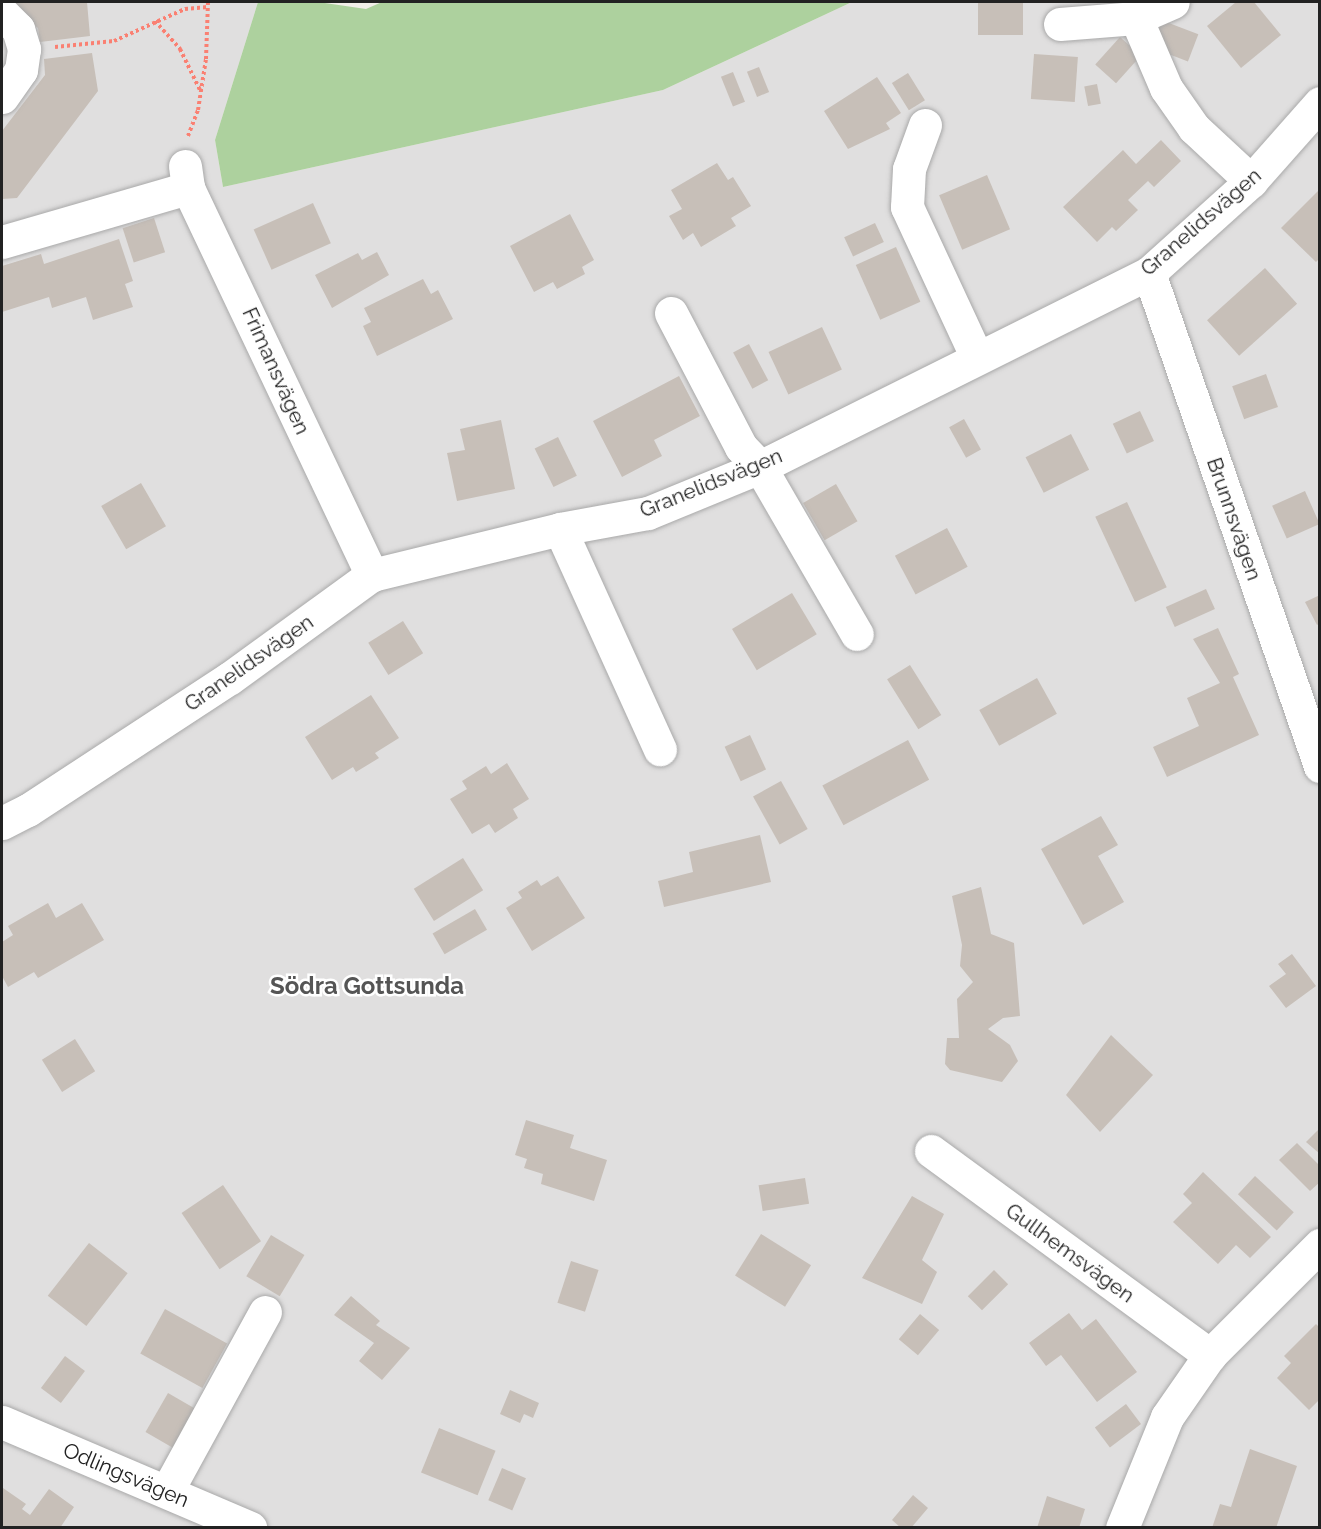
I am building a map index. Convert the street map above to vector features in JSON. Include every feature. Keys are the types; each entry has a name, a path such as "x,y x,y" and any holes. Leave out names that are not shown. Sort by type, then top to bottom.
{"street":[{"path":"1060,24 1136,18 1173,2"},
{"path":"2,13 18,29 24,49 21,70 2,97"},
{"path":"1136,18 1166,88 1194,128 1251,181"},
{"name":"Granelidsvägen","path":"2,823 28,810 230,678 372,575 560,529 648,513 760,467 1149,273 1251,181 1320,103"},
{"path":"925,125 909,169 907,207 977,358"},
{"path":"2,242 187,177"},
{"name":"Frimansvägen","path":"187,177 372,575"},
{"name":"Brunnsvägen","path":"1149,273 1320,766"},
{"path":"671,313 741,447 760,467 857,634"},
{"path":"560,529 660,749"},
{"name":"Gullhemsvägen","path":"931,1151 1210,1355"},
{"path":"1122,1527 1167,1417 1210,1355 1320,1245"},
{"path":"167,1491 265,1312"},
{"name":"Odlingsvägen","path":"2,1422 250,1527"}],"path":[{"path":"24,49 114,40 185,9 208,4 201,93 185,147 187,177"},
{"path":"155,21 180,49 201,93"}],"shaded area":[{"path":"2,2 258,2 215,140 223,187 663,90 852,2 1319,2 1319,1527 2,1528"}],"green space":[{"path":"258,2 318,2 366,9 382,2 852,2 663,90 223,187 215,140"}],"building":[{"path":"4,2 87,2 90,36 40,42 38,28"},
{"path":"978,2 1023,2 1023,35 978,35"},
{"path":"1236,2 1254,2 1281,35 1241,68 1207,26"},
{"path":"1161,20 1198,34 1188,61 1151,47"},
{"path":"1120,37 1141,56 1116,83 1095,64"},
{"path":"92,53 98,91 17,198 2,199 2,131 45,75 44,59"},
{"path":"1034,54 1078,57 1075,102 1031,99"},
{"path":"759,67 769,92 757,97 747,72"},
{"path":"733,72 745,102 733,107 721,77"},
{"path":"908,73 925,100 909,110 892,83"},
{"path":"877,77 901,113 886,123 890,129 848,149 824,111"},
{"path":"1097,84 1101,104 1088,106 1084,86"},
{"path":"1161,140 1181,161 1154,187 1148,181 1128,200 1138,210 1116,231 1112,227 1097,242 1063,207 1123,150 1136,164"},
{"path":"717,163 728,180 733,177 751,206 731,218 736,226 701,247 693,233 683,240 669,216 682,209 671,190"},
{"path":"987,175 1010,229 962,250 939,195"},
{"path":"1320,189 1320,258 1316,262 1281,228"},
{"path":"313,203 331,243 272,270 254,229"},
{"path":"570,214 594,260 582,267 585,274 557,289 553,282 534,292 510,246"},
{"path":"154,218 165,252 134,262 123,228"},
{"path":"875,223 884,242 853,256 844,237"},
{"path":"119,239 133,281 125,284 133,307 93,320 86,297 52,308 49,297 2,312 2,266 41,254 44,264"},
{"path":"896,247 920,302 880,320 856,265"},
{"path":"377,252 389,275 332,308 315,275 358,253 362,260"},
{"path":"1265,268 1297,304 1239,356 1207,320"},
{"path":"423,279 431,294 438,290 453,319 377,356 363,326 371,322 364,308"},
{"path":"822,327 842,370 788,395 769,352"},
{"path":"749,344 768,380 752,389 733,352"},
{"path":"1266,374 1278,407 1244,419 1232,386"},
{"path":"679,376 700,416 654,440 662,456 622,477 593,421"},
{"path":"1140,411 1154,441 1127,454 1113,424"},
{"path":"964,419 981,450 966,458 949,427"},
{"path":"501,420 515,489 457,501 447,453 465,450 460,429"},
{"path":"1071,434 1089,470 1044,493 1026,457"},
{"path":"558,437 577,476 553,487 535,448"},
{"path":"141,483 166,526 126,549 101,506"},
{"path":"836,484 858,521 825,540 803,503"},
{"path":"1305,491 1320,524 1287,539 1272,506"},
{"path":"1127,502 1167,587 1135,602 1095,517"},
{"path":"947,528 968,567 916,595 895,556"},
{"path":"1206,589 1215,609 1175,627 1166,607"},
{"path":"792,593 817,634 757,670 732,629"},
{"path":"1320,595 1320,623 1317,625 1305,602"},
{"path":"403,621 423,653 388,675 368,643"},
{"path":"1218,628 1239,674 1233,677 1259,735 1167,777 1153,747 1199,726 1187,698 1220,683 1193,639"},
{"path":"910,665 941,715 918,729 887,679"},
{"path":"1037,678 1057,714 999,746 979,710"},
{"path":"371,695 399,738 375,753 379,758 356,772 353,767 332,780 305,737"},
{"path":"750,735 766,769 741,781 725,747"},
{"path":"908,740 929,780 843,825 822,786"},
{"path":"507,763 529,799 513,809 518,818 495,833 489,824 472,834 450,799 467,789 462,781 486,766 491,774"},
{"path":"781,781 808,829 780,845 753,797"},
{"path":"1101,816 1118,845 1098,856 1124,902 1083,925 1041,849"},
{"path":"760,835 771,882 664,907 658,881 693,872 689,852"},
{"path":"463,858 483,890 434,921 414,889"},
{"path":"558,876 585,918 532,951 506,908 522,898 518,892 537,880 541,886"},
{"path":"981,887 991,934 1014,943 1020,1016 1003,1018 988,1029 1010,1045 1018,1061 1002,1082 950,1070 945,1064 947,1038 959,1038 957,999 973,982 960,966 962,945 952,896"},
{"path":"48,903 56,918 82,903 104,940 38,978 34,972 8,987 2,976 2,942 13,935 8,926"},
{"path":"475,909 487,930 445,954 433,934"},
{"path":"1292,954 1316,986 1286,1008 1269,986 1286,974 1278,964"},
{"path":"1111,1035 1153,1075 1100,1132 1066,1095"},
{"path":"75,1039 95,1071 62,1092 42,1060"},
{"path":"526,1120 574,1135 570,1148 607,1160 594,1201 541,1184 543,1174 524,1168 527,1159 515,1155"},
{"path":"1320,1128 1320,1154 1306,1142"},
{"path":"1297,1143 1320,1166 1320,1182 1310,1191 1279,1160"},
{"path":"1203,1172 1271,1237 1250,1258 1236,1245 1218,1264 1173,1222 1192,1203 1183,1194"},
{"path":"1255,1176 1294,1212 1277,1230 1238,1194"},
{"path":"805,1178 809,1204 763,1211 759,1185"},
{"path":"223,1185 261,1241 220,1269 182,1213"},
{"path":"912,1196 944,1214 922,1260 937,1272 922,1304 862,1278"},
{"path":"761,1234 811,1265 785,1307 735,1276"},
{"path":"271,1235 304,1255 280,1296 246,1276"},
{"path":"89,1243 128,1273 86,1326 48,1296"},
{"path":"571,1261 599,1270 585,1312 557,1303"},
{"path":"994,1270 1008,1284 982,1310 968,1296"},
{"path":"351,1296 380,1321 376,1325 410,1348 382,1380 359,1361 374,1343 334,1315"},
{"path":"165,1309 227,1343 202,1388 140,1354"},
{"path":"1069,1313 1082,1330 1096,1319 1137,1372 1097,1402 1061,1355 1046,1366 1029,1343"},
{"path":"920,1314 939,1330 918,1355 899,1339"},
{"path":"1316,1324 1320,1328 1320,1399 1309,1410 1277,1378 1291,1363 1284,1356"},
{"path":"65,1356 85,1371 61,1403 41,1388"},
{"path":"510,1390 539,1403 533,1418 524,1414 520,1423 500,1414"},
{"path":"168,1393 197,1410 175,1449 146,1432"},
{"path":"1126,1404 1141,1424 1110,1447 1095,1427"},
{"path":"439,1428 496,1451 478,1495 421,1473"},
{"path":"1250,1449 1297,1466 1276,1528 1212,1528 1220,1504 1231,1507"},
{"path":"502,1468 526,1478 512,1510 488,1500"},
{"path":"3,1488 26,1504 22,1509 30,1515 49,1489 74,1507 60,1528 2,1528"},
{"path":"913,1495 928,1508 911,1528 901,1528 892,1520"},
{"path":"1047,1496 1085,1509 1079,1528 1037,1528"}],"district":[{"name":"Södra Gottsunda","path":"367,986"}]}
